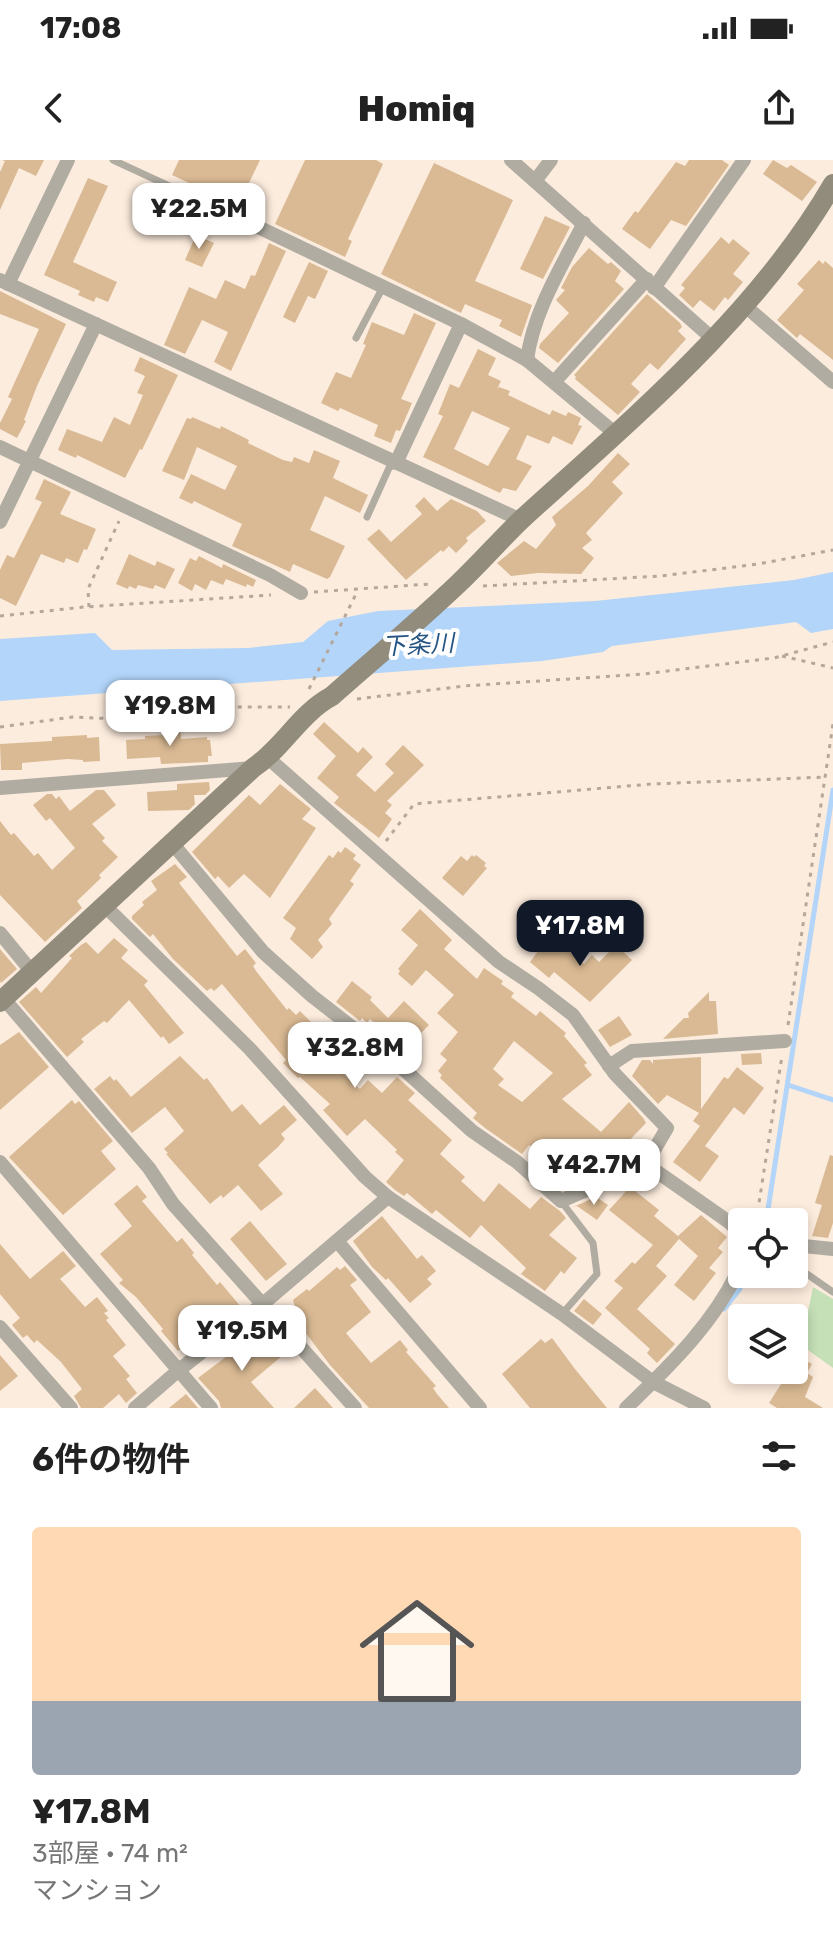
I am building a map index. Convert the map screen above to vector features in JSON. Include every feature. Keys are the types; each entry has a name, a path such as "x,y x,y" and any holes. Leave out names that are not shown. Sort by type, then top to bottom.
{"street":[{"path":"68,160 4,282 521,520"},
{"path":"511,160 713,339"},
{"path":"535,181 551,160"},
{"path":"555,381 651,283 744,160"},
{"path":"355,1408 173,1204 149,1168 2,1001 260,763 307,707 338,699 521,520 617,435 713,339 826,209 833,184"},
{"path":"527,360 530,341 554,283 584,223"},
{"path":"256,226 461,324 527,360 617,435"},
{"path":"743,304 833,382"},
{"path":"0,522 96,324"},
{"path":"396,463 461,324"},
{"path":"0,447 270,575 301,593"},
{"path":"0,788 260,763 377,854 499,962 573,1015 609,1066 667,1128 646,1164 561,1201 517,1162 472,1131 389,1056 312,996 263,952 172,843"},
{"path":"105,906 250,1049 365,1177 388,1197 562,1314 653,1382 704,1408"},
{"path":"0,933 32,972"},
{"path":"609,1066 632,1051 785,1041"},
{"path":"0,1162 211,1408"},
{"path":"646,1164 728,1221"},
{"path":"135,1408 388,1197"},
{"path":"337,1241 480,1408"},
{"path":"808,1246 833,1249"},
{"path":"626,1408 701,1328 732,1288"},
{"path":"0,1327 71,1408"}],"lane":[{"path":"113,160 256,226"},
{"path":"356,338 383,287"},
{"path":"367,517 389,468 396,463"},
{"path":"561,1201 593,1243 597,1274 562,1314"},
{"path":"808,1275 833,1292"}],"path":[{"path":"89,607 88,589 126,507"},
{"path":"0,616 301,593 458,584 486,587 661,576 758,564 833,550"},
{"path":"0,727 73,717 142,720 197,707 307,707 358,590"},
{"path":"338,699 464,686 644,674 780,656 833,642"},
{"path":"780,656 833,668"},
{"path":"758,1208 833,724"},
{"path":"377,854 414,804 652,784 826,777"}],"green space":[{"path":"813,1287 833,1299 833,1368 808,1350 808,1311"}],"water":[{"name":"下条川","path":"833,572 833,629 811,633 796,622 612,646 603,652 542,661 0,701 0,639 95,633 112,650 248,648 303,642 328,621 378,611 595,601 794,580"}],"building":[{"path":"2,160 44,160 36,176 19,168 0,210 0,172 5,161"},
{"path":"179,160 260,160 238,206 172,175"},
{"path":"305,160 376,160 383,164 348,239 352,241 345,257 275,224"},
{"path":"689,160 722,160 729,165 686,226 671,220 650,249 622,229 635,211 638,213 676,162 685,166"},
{"path":"773,160 787,168 791,165 817,182 802,201 763,174"},
{"path":"434,163 513,200 475,281 532,305 521,337 499,326 502,320 465,304 461,313 381,274"},
{"path":"88,178 108,186 73,262 117,282 108,302 96,297 94,302 78,295 80,291 44,275"},
{"path":"545,216 570,227 543,279 520,269"},
{"path":"196,235 214,243 202,267 185,260"},
{"path":"721,237 729,244 733,239 750,253 733,274 743,282 714,311 700,300 693,308 679,295 685,288 681,285"},
{"path":"269,243 286,251 231,371 214,362 228,332 202,320 185,354 164,345 189,287 216,299 225,280 245,289 251,275 255,276"},
{"path":"589,248 621,271 615,281 624,289 558,363 539,348 540,344 569,313 556,300 565,290 561,288 572,267"},
{"path":"819,260 833,268 833,360 800,334 797,338 777,320 804,290 797,284"},
{"path":"309,262 328,271 315,299 308,296 295,323 283,317"},
{"path":"0,291 66,324 17,438 0,429 0,423 12,399 8,397 39,329 0,314"},
{"path":"647,294 680,323 682,327 678,331 686,339 658,370 650,363 631,384 640,392 618,415 574,375"},
{"path":"414,313 436,323 401,399 412,403 391,443 374,436 378,425 321,403 336,372 351,378 366,345 363,344 372,322 404,335"},
{"path":"478,349 496,358 488,375 501,381 497,389 510,391 508,395 550,415 552,410 566,416 568,412 581,418 578,425 582,426 572,445 553,436 549,444 527,435 516,459 532,466 516,491 503,488 500,493 423,457 443,416 438,414 450,384 459,388","holes":["472,411 510,428 488,466 454,449"]},
{"path":"140,357 178,375 125,478 77,455 76,458 58,450 67,429 102,442 114,417 130,425 143,395 137,393 145,376 134,371"},
{"path":"192,417 220,429 221,426 283,460 292,462 294,457 309,463 314,450 340,461 333,478 368,495 360,513 325,496 310,530 345,546 330,577 327,579 293,564 290,572 232,546 242,524 194,501 192,504 179,498 191,474 225,490 237,466 197,447 184,480 162,471 187,418"},
{"path":"618,453 630,464 612,482 623,493 586,533 592,540 582,548 594,558 581,574 511,576 497,563 524,541 536,549 556,525 552,517 588,486"},
{"path":"44,479 71,492 60,514 96,529 78,563 66,558 64,563 41,554 16,606 0,598 0,570 7,555 14,558 42,502 35,499"},
{"path":"424,497 437,511 451,499 477,511 486,521 466,538 468,541 456,553 449,546 443,552 441,550 406,580 367,539 379,529 391,542 422,514 415,506"},
{"path":"129,554 155,566 157,561 175,569 165,589 155,585 153,589 138,585 136,589 129,586 128,589 116,584"},
{"path":"199,556 256,580 253,587 226,579 223,585 211,580 206,590 195,584 192,591 178,583 190,558 196,561"},
{"path":"324,722 358,753 363,747 373,757 356,775 375,792 394,773 385,764 403,745 424,765 387,801 392,805 385,813 392,819 379,838 334,803 339,797 317,778 336,756 313,734"},
{"path":"180,727 181,739 207,737 210,740 212,756 208,756 208,762 161,764 160,757 127,759 126,740 164,735 163,728"},
{"path":"87,735 87,738 99,737 100,761 67,759 22,763 22,770 1,770 0,744"},
{"path":"209,782 210,790 205,795 194,795 195,804 189,810 148,811 147,792 177,790 177,784"},
{"path":"280,784 311,809 302,819 316,828 270,898 244,874 229,888 218,876 215,879 192,852 249,795 260,805"},
{"path":"96,790 104,790 116,805 92,824 105,838 102,841 118,857 77,901 82,908 45,942 0,895 0,821 34,856 38,853 52,870 75,848 50,818 46,821 33,805 47,794 52,794 56,799 59,796 70,811"},
{"path":"345,847 356,855 353,859 361,865 350,881 354,884 329,919 332,924 318,940 323,947 312,959 290,939 296,928 283,918 329,855 333,858"},
{"path":"472,855 486,863 484,866 487,868 463,896 442,878 461,856 467,861"},
{"path":"175,864 187,877 179,883 237,956 245,949 256,963 253,966 256,971 287,1010 289,1008 296,1015 300,1011 311,1022 305,1028 327,1052 323,1055 360,1089 368,1080 382,1093 397,1077 415,1093 408,1100 452,1140 440,1154 465,1177 461,1181 484,1202 499,1183 530,1209 541,1197 560,1211 566,1218 549,1235 577,1258 564,1274 561,1271 545,1291 521,1274 526,1268 481,1225 470,1238 436,1210 432,1214 407,1193 404,1196 395,1190 386,1182 404,1160 395,1152 397,1150 365,1119 347,1136 323,1110 330,1104 283,1063 286,1060 222,984 214,991 211,988 207,991 173,959 153,934 150,937 132,919 144,905 142,902 157,890 151,881"},
{"path":"420,909 452,940 444,949 477,979 484,968 503,981 501,984 514,993 511,997 536,1016 540,1011 566,1033 564,1036 587,1063 584,1065 592,1075 562,1099 601,1132 629,1102 646,1123 623,1147 614,1139 578,1177 579,1182 563,1189 549,1177 557,1168 529,1145 522,1154 485,1128 473,1118 477,1113 440,1078 442,1075 438,1071 447,1060 440,1054 458,1032 437,1013 454,995 426,970 412,986 398,974 398,969 418,945 401,930","holes":["514,1041 553,1073 522,1102 498,1085 504,1079 493,1069"]},
{"path":"550,935 584,964 592,955 599,962 616,945 632,960 590,1002 554,972 549,978 530,962"},
{"path":"114,938 128,950 121,958 148,981 144,985 184,1033 169,1044 129,1000 107,1023 104,1021 81,1039 84,1042 67,1057 19,1002 36,987 41,993 81,945 86,942 98,954"},
{"path":"0,949 17,969 1,983 0,981"},
{"path":"352,981 372,997 370,1000 388,1018 404,1001 429,1025 416,1038 421,1043 411,1054 370,1019 367,1023 362,1018 360,1021 336,1002"},
{"path":"709,992 709,1001 716,1001 718,1034 663,1039 684,1018 689,1018 688,1013"},
{"path":"619,1016 632,1035 610,1047 598,1030"},
{"path":"19,1032 49,1067 0,1110 0,1045"},
{"path":"761,1053 762,1064 742,1065 741,1054"},
{"path":"180,1056 204,1080 207,1078 232,1112 242,1104 260,1125 284,1105 297,1120 281,1134 285,1139 258,1165 283,1194 261,1211 238,1185 210,1204 166,1154 164,1149 184,1131 165,1107 132,1133 94,1089 110,1076 131,1097"},
{"path":"701,1057 701,1109 724,1077 728,1079 737,1067 764,1088 744,1115 734,1107 705,1146 719,1156 700,1182 673,1162 700,1126 693,1121 699,1113 667,1095 658,1104 632,1076 642,1060 650,1060 653,1064 653,1060"},
{"path":"72,1100 75,1104 79,1101 113,1141 101,1151 116,1169 63,1215 9,1157"},
{"path":"830,1155 833,1156 833,1223 828,1238 812,1236 822,1205 815,1203"},
{"path":"137,1185 147,1197 142,1201 177,1242 182,1238 217,1285 220,1282 241,1307 193,1344 190,1341 178,1351 136,1297 119,1283 123,1280 100,1254 132,1226 114,1204"},
{"path":"630,1187 659,1210 654,1216 678,1236 701,1215 727,1237 718,1248 723,1252 709,1268 716,1273 694,1301 674,1285 698,1256 679,1239 656,1266 667,1276 637,1309 675,1344 657,1363 647,1353 650,1349 605,1308 623,1288 614,1281 653,1245 609,1210"},
{"path":"596,1197 608,1205 597,1220 577,1206 573,1207"},
{"path":"382,1216 417,1259 422,1255 436,1271 427,1279 432,1284 410,1303 388,1278 386,1280 372,1267 353,1241"},
{"path":"250,1221 287,1264 266,1281 230,1239"},
{"path":"0,1244 30,1279 63,1251 76,1266 60,1279 85,1307 97,1297 108,1311 104,1313 109,1318 106,1320 126,1345 113,1356 130,1376 126,1379 137,1393 126,1403 119,1394 103,1408 81,1408 74,1396 82,1389 61,1362 37,1340 34,1343 27,1335 23,1338 12,1325 20,1318 0,1294"},
{"path":"345,1266 357,1280 350,1285 371,1312 346,1333 371,1363 400,1340 449,1408 369,1408 330,1365 289,1311 295,1307 293,1300 307,1289 309,1291 337,1267 340,1270"},
{"path":"584,1299 602,1314 593,1325 574,1311"},
{"path":"259,1325 282,1356 251,1382 274,1408 221,1408 219,1401 198,1378 251,1338 248,1335"},
{"path":"552,1338 607,1408 530,1408 502,1374 541,1339 545,1343"},
{"path":"0,1355 18,1376 0,1391"},
{"path":"808,1374 813,1377 805,1397 823,1408 777,1408 769,1403 781,1384 808,1384"},
{"path":"315,1388 333,1408 294,1408"},
{"path":"186,1394 198,1408 169,1408"}],"waterway":[{"path":"768,1208 833,790"},
{"path":"788,1085 833,1100"},
{"path":"724,1309 740,1288"}]}
